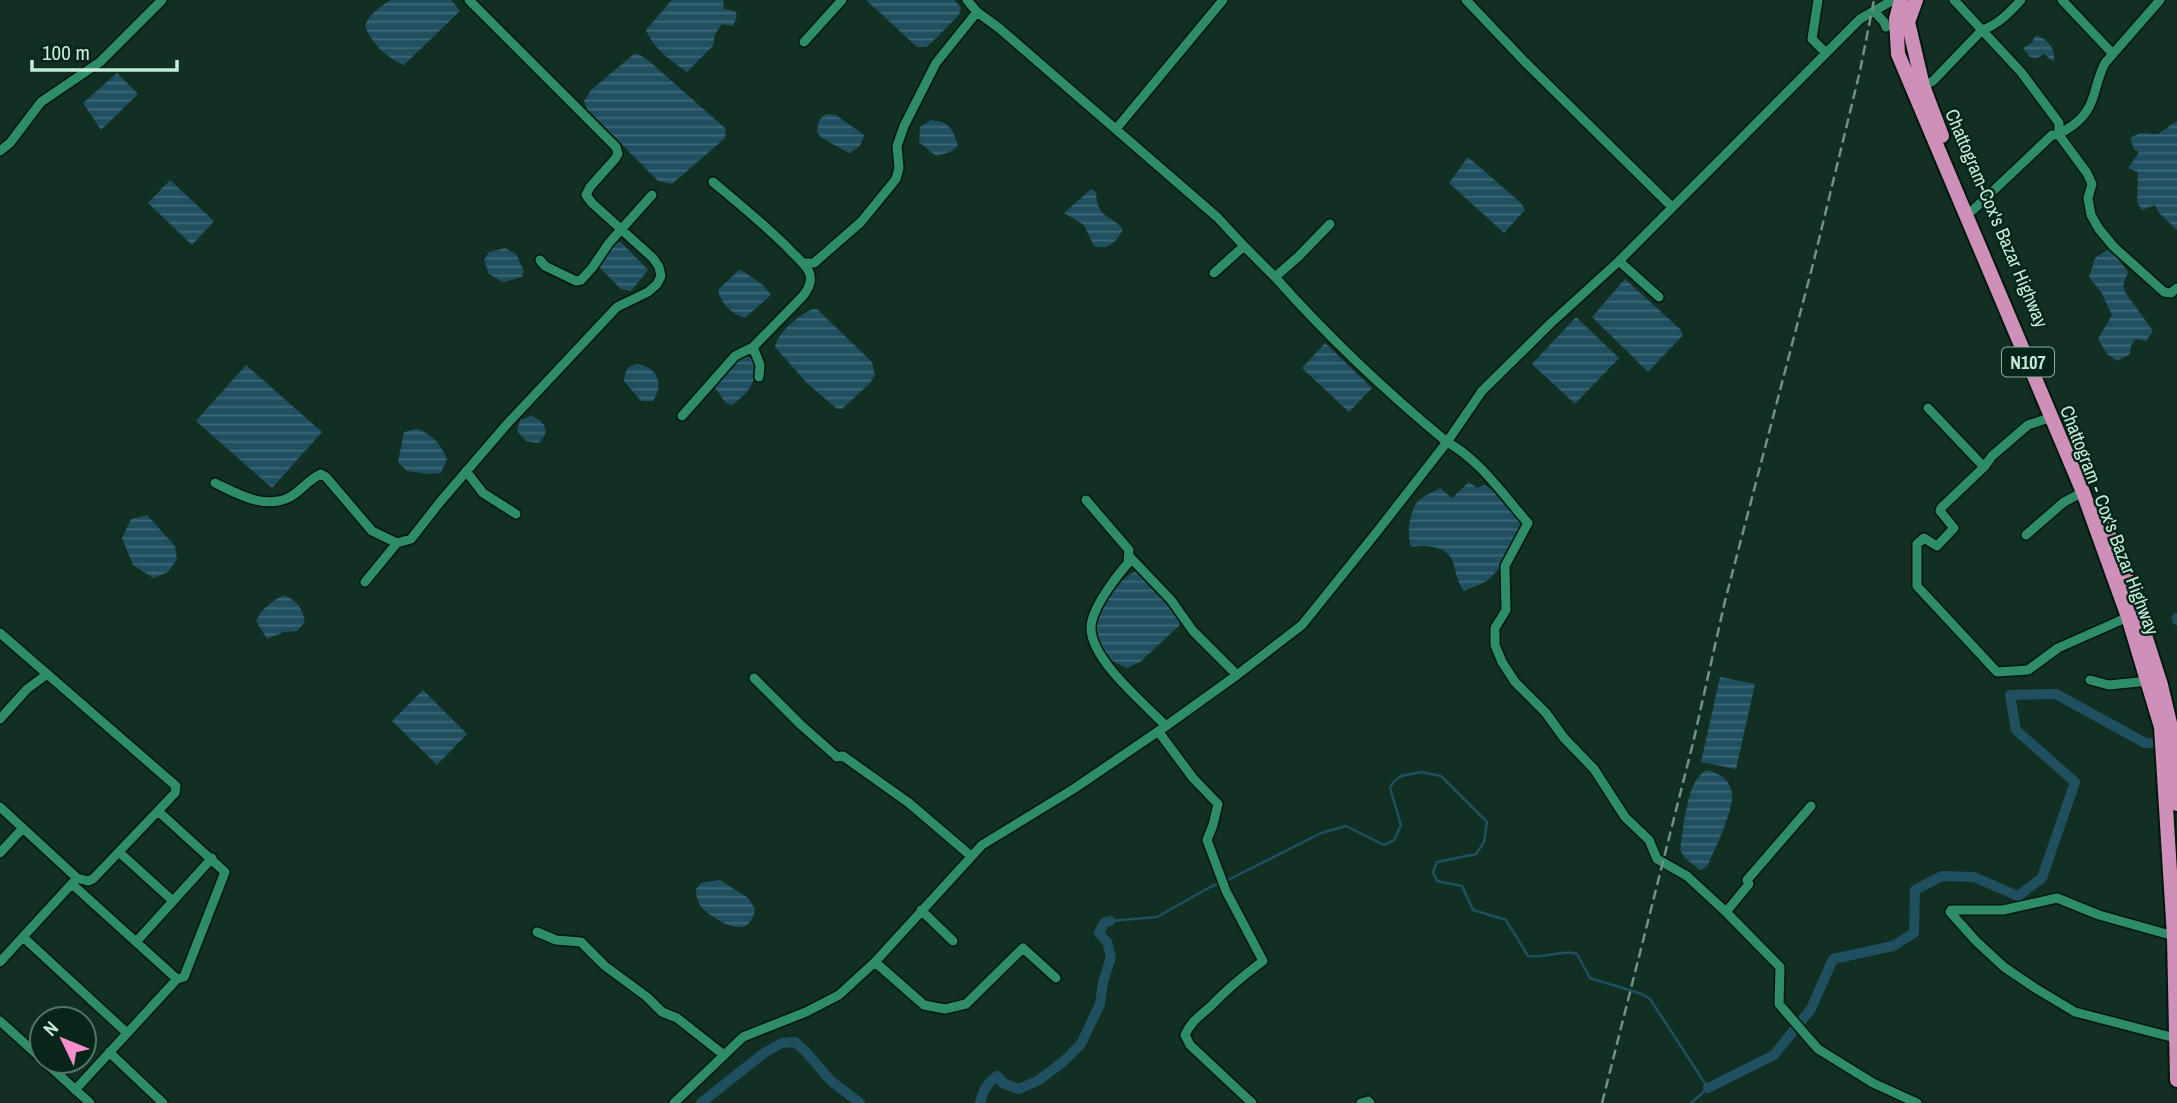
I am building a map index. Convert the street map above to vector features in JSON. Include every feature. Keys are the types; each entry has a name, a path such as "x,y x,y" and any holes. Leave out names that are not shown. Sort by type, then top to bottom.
{"highway":[{"name":"Chattogram - Cox's Bazar Highway","path":"1901,0 1895,19 1898,54 2082,492 2165,725"},
{"name":"Chattogram-Cox's Bazar Highway","path":"1916,0 1908,22 1923,86 2126,576 2161,685 2165,725"},
{"name":"N107","path":"2165,725 2177,1080"},
{"name":"N107","path":"2168,760 2177,804"}],"street":[{"path":"0,151 10,144 41,102 100,62 162,0"},
{"path":"365,582 397,543 411,539 466,471 617,307 648,292 657,284 661,275 653,258 586,195 615,159 618,154 616,147 527,61 469,0"},
{"path":"804,42 842,0"},
{"path":"967,0 977,12 1217,216 1317,326 1395,399 1483,472 1528,523 1505,566 1506,610 1495,628 1495,645 1515,682 1546,713 1564,738 1594,769 1625,817 1649,841 1657,859 1686,876 1780,967 1779,1004 1818,1049 1873,1083 1917,1103"},
{"path":"1116,129 1223,0"},
{"path":"1466,0 1672,207"},
{"path":"1818,0 1812,39 1826,53"},
{"path":"674,1103 743,1037 806,1012 839,995 875,962 982,845 1075,788 1162,729 1302,625 1447,442 1482,391 1619,261 1860,19 1894,0"},
{"path":"1954,0 2021,72 2059,123 2059,135 2080,162 2092,184 2088,198 2091,215 2099,229 2114,247 2164,292 2171,293 2177,288"},
{"path":"1923,86 1933,81 1982,30 2005,17 2021,0"},
{"path":"2062,0 2113,54"},
{"path":"1973,210 2052,135 2059,135 2081,119 2093,100 2100,74 2113,54 2160,0"},
{"path":"1874,11 1886,27"},
{"path":"803,263 814,263 860,222 896,178 899,169 897,146 904,125 936,63 977,12"},
{"path":"682,416 735,356 753,348 808,290 810,274 803,263 713,182"},
{"path":"540,260 545,266 578,281 592,268 609,243 652,195"},
{"path":"1275,277 1330,224"},
{"path":"1214,273 1244,246"},
{"path":"1619,261 1660,297"},
{"path":"753,348 760,365 759,377"},
{"path":"1928,408 1984,467"},
{"path":"2052,417 2028,425 1992,456 1940,509 1954,526 1937,546 1921,541 1917,586 1997,672 2028,670 2058,648 2128,617"},
{"path":"466,471 483,493 516,514"},
{"path":"215,483 249,500 276,502 290,497 321,474 372,531 397,543"},
{"path":"2025,535 2064,502 2082,492"},
{"path":"1086,500 1129,550 1128,563 1116,576 1094,615 1091,628 1093,643 1099,655 1162,729 1193,778 1218,804 1207,840 1226,891 1263,961 1190,1023 1185,1035 1190,1045 1252,1103"},
{"path":"1129,556 1171,600 1193,631 1237,675"},
{"path":"0,633 176,786 175,793 93,879 74,881 0,962"},
{"path":"0,719 27,689 46,675"},
{"path":"754,678 837,757 843,756 909,803 971,856"},
{"path":"2090,680 2109,684 2148,681"},
{"path":"0,807 177,979"},
{"path":"1726,912 1749,884 1747,880 1811,807"},
{"path":"75,1090 177,979 184,977 225,875 212,858 158,810"},
{"path":"0,853 23,828"},
{"path":"119,852 173,901"},
{"path":"136,942 212,858"},
{"path":"2174,936 2099,915 2057,898 2009,909 1950,912 1976,942 2004,967 2075,1012 2175,1038"},
{"path":"921,910 953,941"},
{"path":"537,932 556,940 581,942 605,966 662,1012 677,1018 723,1055"},
{"path":"23,937 127,1033"},
{"path":"875,962 924,1005 945,1009 965,1004 1023,948 1056,978"},
{"path":"0,1021 28,1046"},
{"path":"109,1052 158,1101"},
{"path":"59,1075 90,1103"},
{"path":"1361,1103 1370,1103"}],"water":[{"path":"391,0 451,0 460,11 404,65 380,49 365,25 376,11"},
{"path":"672,0 723,0 724,9 735,11 737,16 733,26 722,24 715,34 713,46 687,72 658,48 646,30"},
{"path":"866,0 954,0 961,8 959,15 927,47 917,47"},
{"path":"2038,36 2051,46 2054,62 2044,54 2037,58 2030,57 2023,48"},
{"path":"634,54 649,61 726,129 725,138 672,184 658,181 587,109 584,101 591,90"},
{"path":"117,73 138,94 101,130 83,103"},
{"path":"828,114 836,115 864,135 857,148 849,153 822,138 817,132 819,123 821,118"},
{"path":"931,120 950,127 958,146 950,152 936,156 919,142 920,127"},
{"path":"2177,121 2177,230 2159,213 2155,205 2142,210 2137,202 2138,172 2128,168 2139,152 2134,149 2130,138 2140,133 2158,134"},
{"path":"1468,157 1521,203 1525,210 1504,233 1449,183"},
{"path":"170,180 214,221 192,245 148,203"},
{"path":"1091,189 1096,192 1101,211 1123,229 1108,246 1094,246 1084,225 1064,213"},
{"path":"617,242 621,242 648,270 631,291 621,289 597,265 599,258"},
{"path":"505,248 516,254 524,271 522,277 503,282 489,274 484,260 489,252"},
{"path":"2107,250 2114,253 2128,272 2123,286 2125,292 2153,331 2146,341 2136,339 2130,354 2117,361 2107,354 2098,339 2112,315 2101,292 2089,277 2095,258"},
{"path":"741,270 763,285 771,295 745,318 728,308 718,290"},
{"path":"1625,279 1681,330 1683,335 1648,372 1592,317"},
{"path":"817,309 872,362 875,375 870,383 842,409 837,409 807,383 775,347 790,325"},
{"path":"1576,317 1619,358 1575,404 1532,364"},
{"path":"1325,343 1372,388 1349,412 1302,368"},
{"path":"743,355 756,364 754,378 746,392 732,405 726,403 715,388 726,370"},
{"path":"637,364 650,369 657,377 657,395 653,401 641,401 624,381 627,370"},
{"path":"246,365 322,432 272,488 196,421"},
{"path":"531,416 545,428 538,443 526,441 517,431 520,420"},
{"path":"417,429 432,437 444,453 447,459 441,473 407,471 398,462 404,432"},
{"path":"1469,482 1477,488 1484,485 1494,491 1517,517 1520,530 1504,562 1493,575 1483,583 1464,591 1448,554 1438,548 1412,547 1409,529 1411,515 1420,499 1440,488 1452,498"},
{"path":"147,515 175,546 177,559 168,572 153,578 133,565 122,538 131,519"},
{"path":"1140,570 1171,604 1181,620 1179,626 1140,662 1127,668 1102,651 1097,643 1097,623 1115,589 1132,573"},
{"path":"284,595 298,605 305,622 297,631 284,632 267,639 256,621 268,605"},
{"path":"1720,677 1755,684 1736,769 1701,762"},
{"path":"423,690 467,734 437,765 392,721"},
{"path":"1708,770 1726,780 1731,787 1732,799 1723,830 1707,867 1700,870 1685,858 1680,850 1691,793 1695,782"},
{"path":"720,880 748,898 755,909 753,918 744,926 732,926 718,920 707,913 699,903 696,889 701,883"}],"waterway":[{"path":"1708,1088 1774,1055 1811,1009 1833,959 1893,946 1914,933 1915,890 1942,876 1974,877 2018,896 2042,878 2075,782 2016,730 2010,695 2056,694 2145,743 2168,744"},
{"path":"1110,921 1157,917 1212,886 1321,833 1346,826 1384,845 1394,840 1401,825 1390,788 1394,781 1401,776 1421,772 1441,776 1487,822 1484,842 1476,854 1437,862 1433,872 1437,881 1462,886 1473,910 1506,920 1528,956 1577,954 1590,978 1650,999 1708,1088 1691,1103"},
{"path":"980,1103 986,1088 997,1076 1003,1083 1019,1089 1039,1080 1081,1044 1100,1004 1111,957 1107,942 1099,933 1104,923 1110,921"},
{"path":"701,1103 764,1053 782,1043 795,1042 831,1081 860,1103"}],"railway":[{"path":"1602,1103 1693,743 1725,601 1813,264 1860,71 1874,0"}]}
